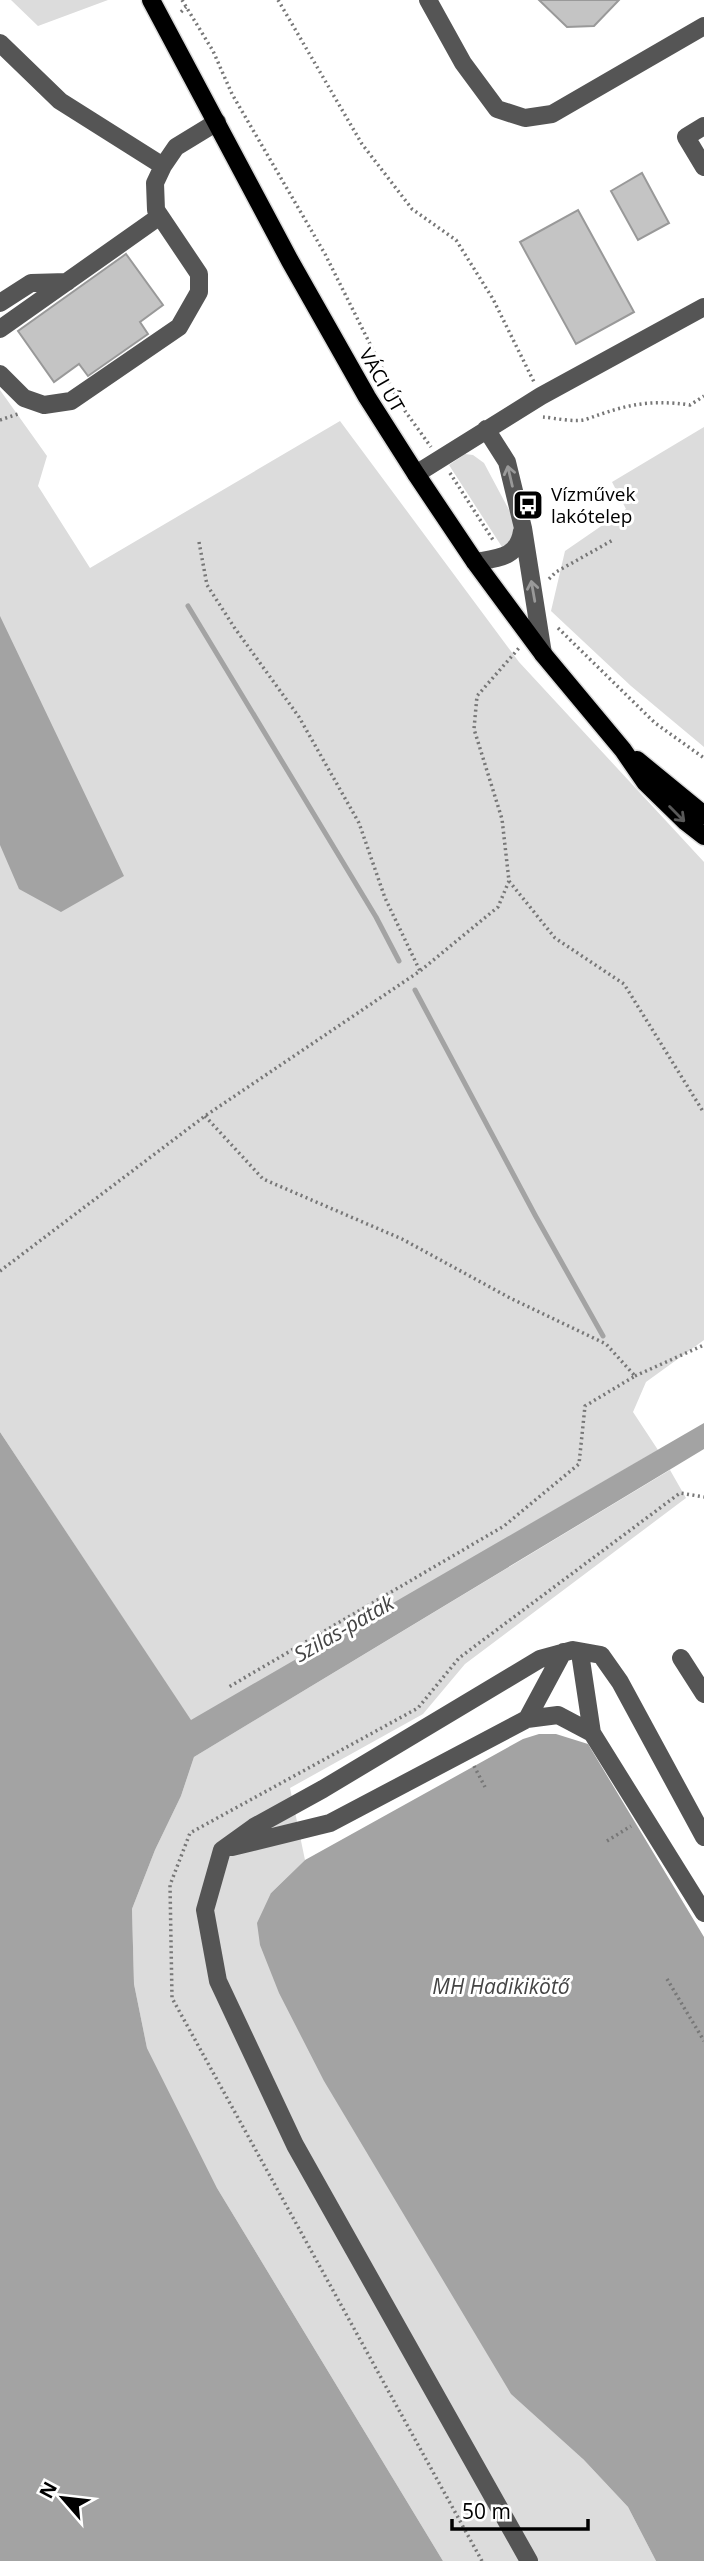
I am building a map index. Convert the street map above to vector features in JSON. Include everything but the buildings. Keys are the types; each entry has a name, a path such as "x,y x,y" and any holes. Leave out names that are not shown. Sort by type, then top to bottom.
{"main road":[{"name":"VÁCI ÚT","path":"151,0 367,397 416,474 475,562 543,654 624,750 645,782 704,836"},
{"name":"VÁCI ÚT","path":"624,750 704,815"}],"lane":[{"path":"428,0 463,63 497,109 525,118 552,114 704,26"},
{"path":"0,43 60,101 163,166"},
{"path":"0,374 24,398 44,405 71,401 179,327 199,292 199,274 156,210 155,183 176,147 217,122"},
{"path":"704,127 686,137 704,167"},
{"path":"0,329 160,216"},
{"path":"0,303 31,283 67,282"},
{"path":"416,474 541,396 704,307"},
{"path":"486,429 507,462 523,528 543,654"},
{"path":"475,562 504,557 520,542 523,528"},
{"path":"527,1719 571,1653"},
{"path":"571,1653 592,1733 704,1913"},
{"path":"529,2561 295,2145 218,1981 205,1910 222,1850 254,1827 323,1789 540,1659 571,1653 601,1655 620,1682 704,1837"},
{"path":"681,1658 704,1694"},
{"path":"222,1850 330,1823 527,1719 558,1715 592,1733"}],"path":[{"path":"182,0 213,51 232,94 325,254 400,404 440,458 504,557"},
{"path":"278,0 362,144 412,209 456,240 493,299 541,396"},
{"path":"181,12 186,7"},
{"path":"204,54 213,51"},
{"path":"506,417 520,415 586,420 593,415 636,403 668,402 690,405 704,396"},
{"path":"613,540 556,572 535,601 655,723 704,758"},
{"path":"199,542 207,585 299,717 359,823 385,898 420,971"},
{"path":"0,1271 205,1116 420,971 498,907 509,881 502,819 474,729 477,696 506,661 531,637"},
{"path":"509,881 555,938 624,984 704,1113"},
{"path":"205,1116 263,1179 402,1239 510,1298 606,1344 635,1376"},
{"path":"227,1688 504,1525 579,1464 584,1406 635,1376 704,1345"},
{"path":"482,2561 172,1998 170,1885 190,1833 418,1708 459,1658 680,1493 704,1497"},
{"path":"466,1752 485,1787"},
{"path":"607,1841 645,1818"},
{"path":"667,1979 704,2041"}],"shaded area":[{"path":"11,0 108,0 38,26"},
{"path":"0,390 47,456 38,486 90,568 340,421 519,662 704,862 704,1340 646,1382 633,1412 658,1450 191,1721 0,1432"},
{"path":"704,427 704,747 631,686 551,611 565,551 626,509 612,482"},
{"path":"465,454 473,455 484,463 516,523 515,534 504,550 449,465"},
{"path":"670,1470 686,1498 465,1664 423,1714 290,1788 305,1860 271,1893 583,2459 628,2507 656,2561 443,2561 217,2188 147,2048 134,1984 132,1909 155,1850 181,1796 194,1757"}],"water":[{"path":"0,616 124,876 61,912 19,889 0,845"},
{"path":"704,1423 704,1449 194,1757 181,1796 155,1850 132,1909 134,1984 147,2048 217,2188 443,2561 0,2561 0,1432 191,1720"},
{"name":"MH Hadikikötő","path":"539,1734 556,1734 588,1744 704,1937 704,2561 656,2561 628,2507 583,2459 511,2394 324,2081 279,1993 260,1945 257,1923 271,1893 305,1860 523,1739"}],"waterway":[{"path":"188,606 376,917 399,961"},
{"path":"415,990 603,1336"}],"place":[{"name":"Vízművek lakótelep","path":"528,505"}],"water label":[{"name":"Szilas-patak","path":"344,1629"}]}
